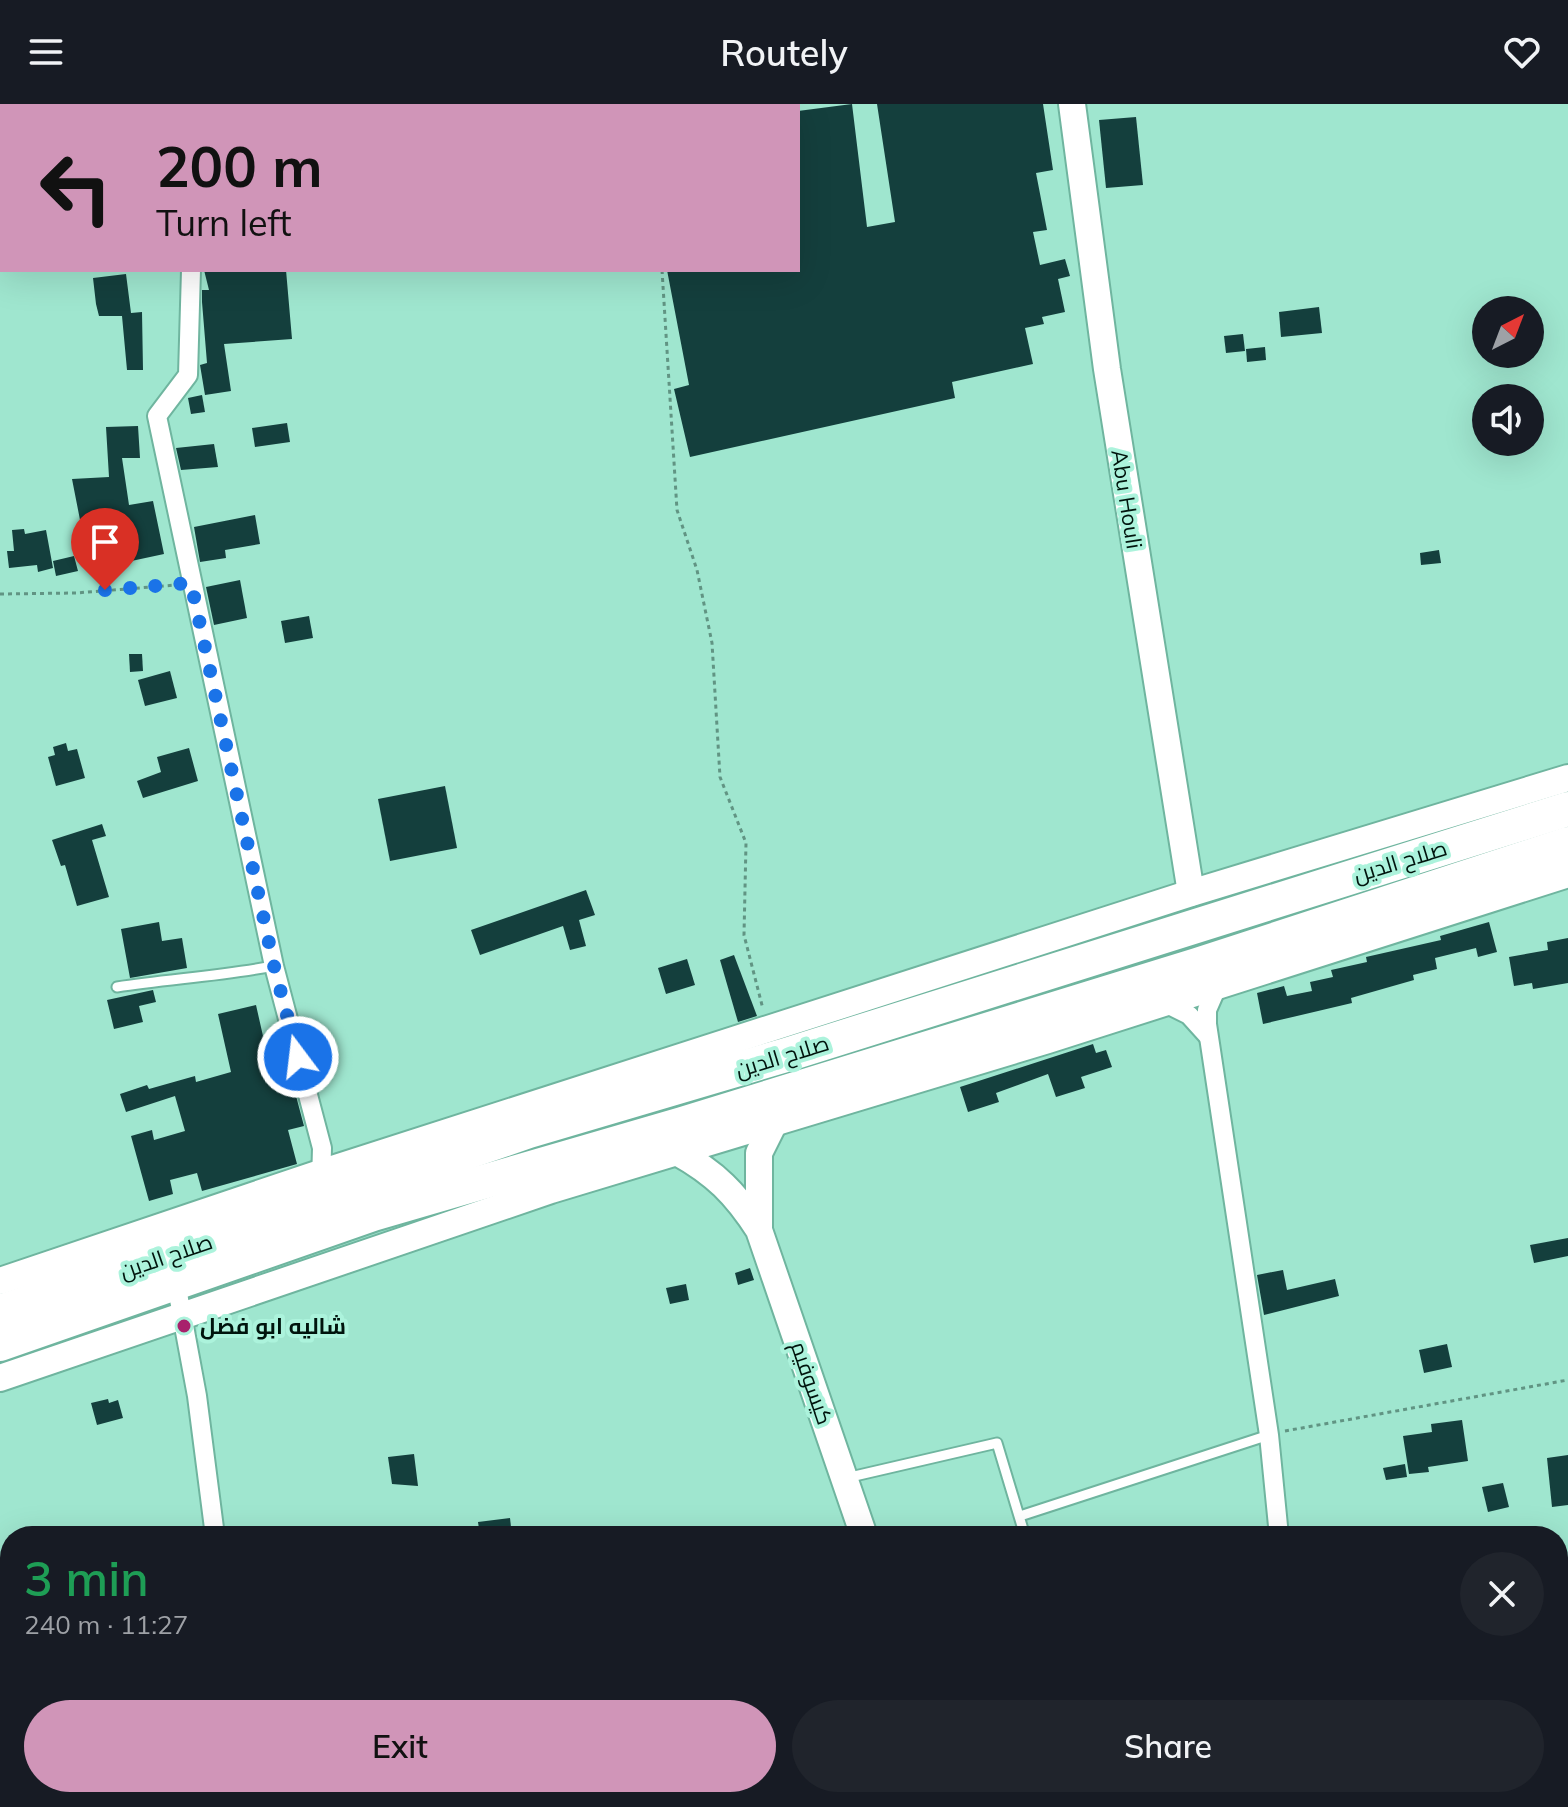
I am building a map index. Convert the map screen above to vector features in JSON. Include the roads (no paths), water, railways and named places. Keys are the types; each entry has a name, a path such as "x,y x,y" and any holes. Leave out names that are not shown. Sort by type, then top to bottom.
{"highway":[{"name":"صلاح الدين","path":"0,1312 529,1131 786,1055 1568,809"},
{"name":"صلاح الدين","path":"0,1344 373,1214 682,1124 1197,965 1568,844"}],"main road":[{"name":"Abu Houli","path":"1072,104 1107,369 1191,893"},
{"path":"0,1281 323,1172 1191,893 1568,778"},
{"path":"0,1378 446,1225 1217,987 1568,874"},
{"name":"كيسوفيم","path":"759,1230 759,1153 774,1123"},
{"name":"كيسوفيم","path":"677,1152 720,1178 739,1198 759,1230 861,1526"}],"street":[{"path":"191,272 188,375 157,416 274,966 322,1148 323,1172 308,1206"},
{"path":"1217,987 1207,1010 1208,1036 1269,1435 1278,1526"},
{"path":"1163,1002 1189,1015 1208,1036"},
{"path":"176,1283 184,1317 214,1526"}],"lane":[{"path":"117,987 184,976 207,979 274,966"},
{"path":"1020,1516 1269,1435"},
{"path":"844,1478 997,1443 1022,1526"}],"place":[{"name":"شاليه ابو فضل","path":"184,1326"}]}
